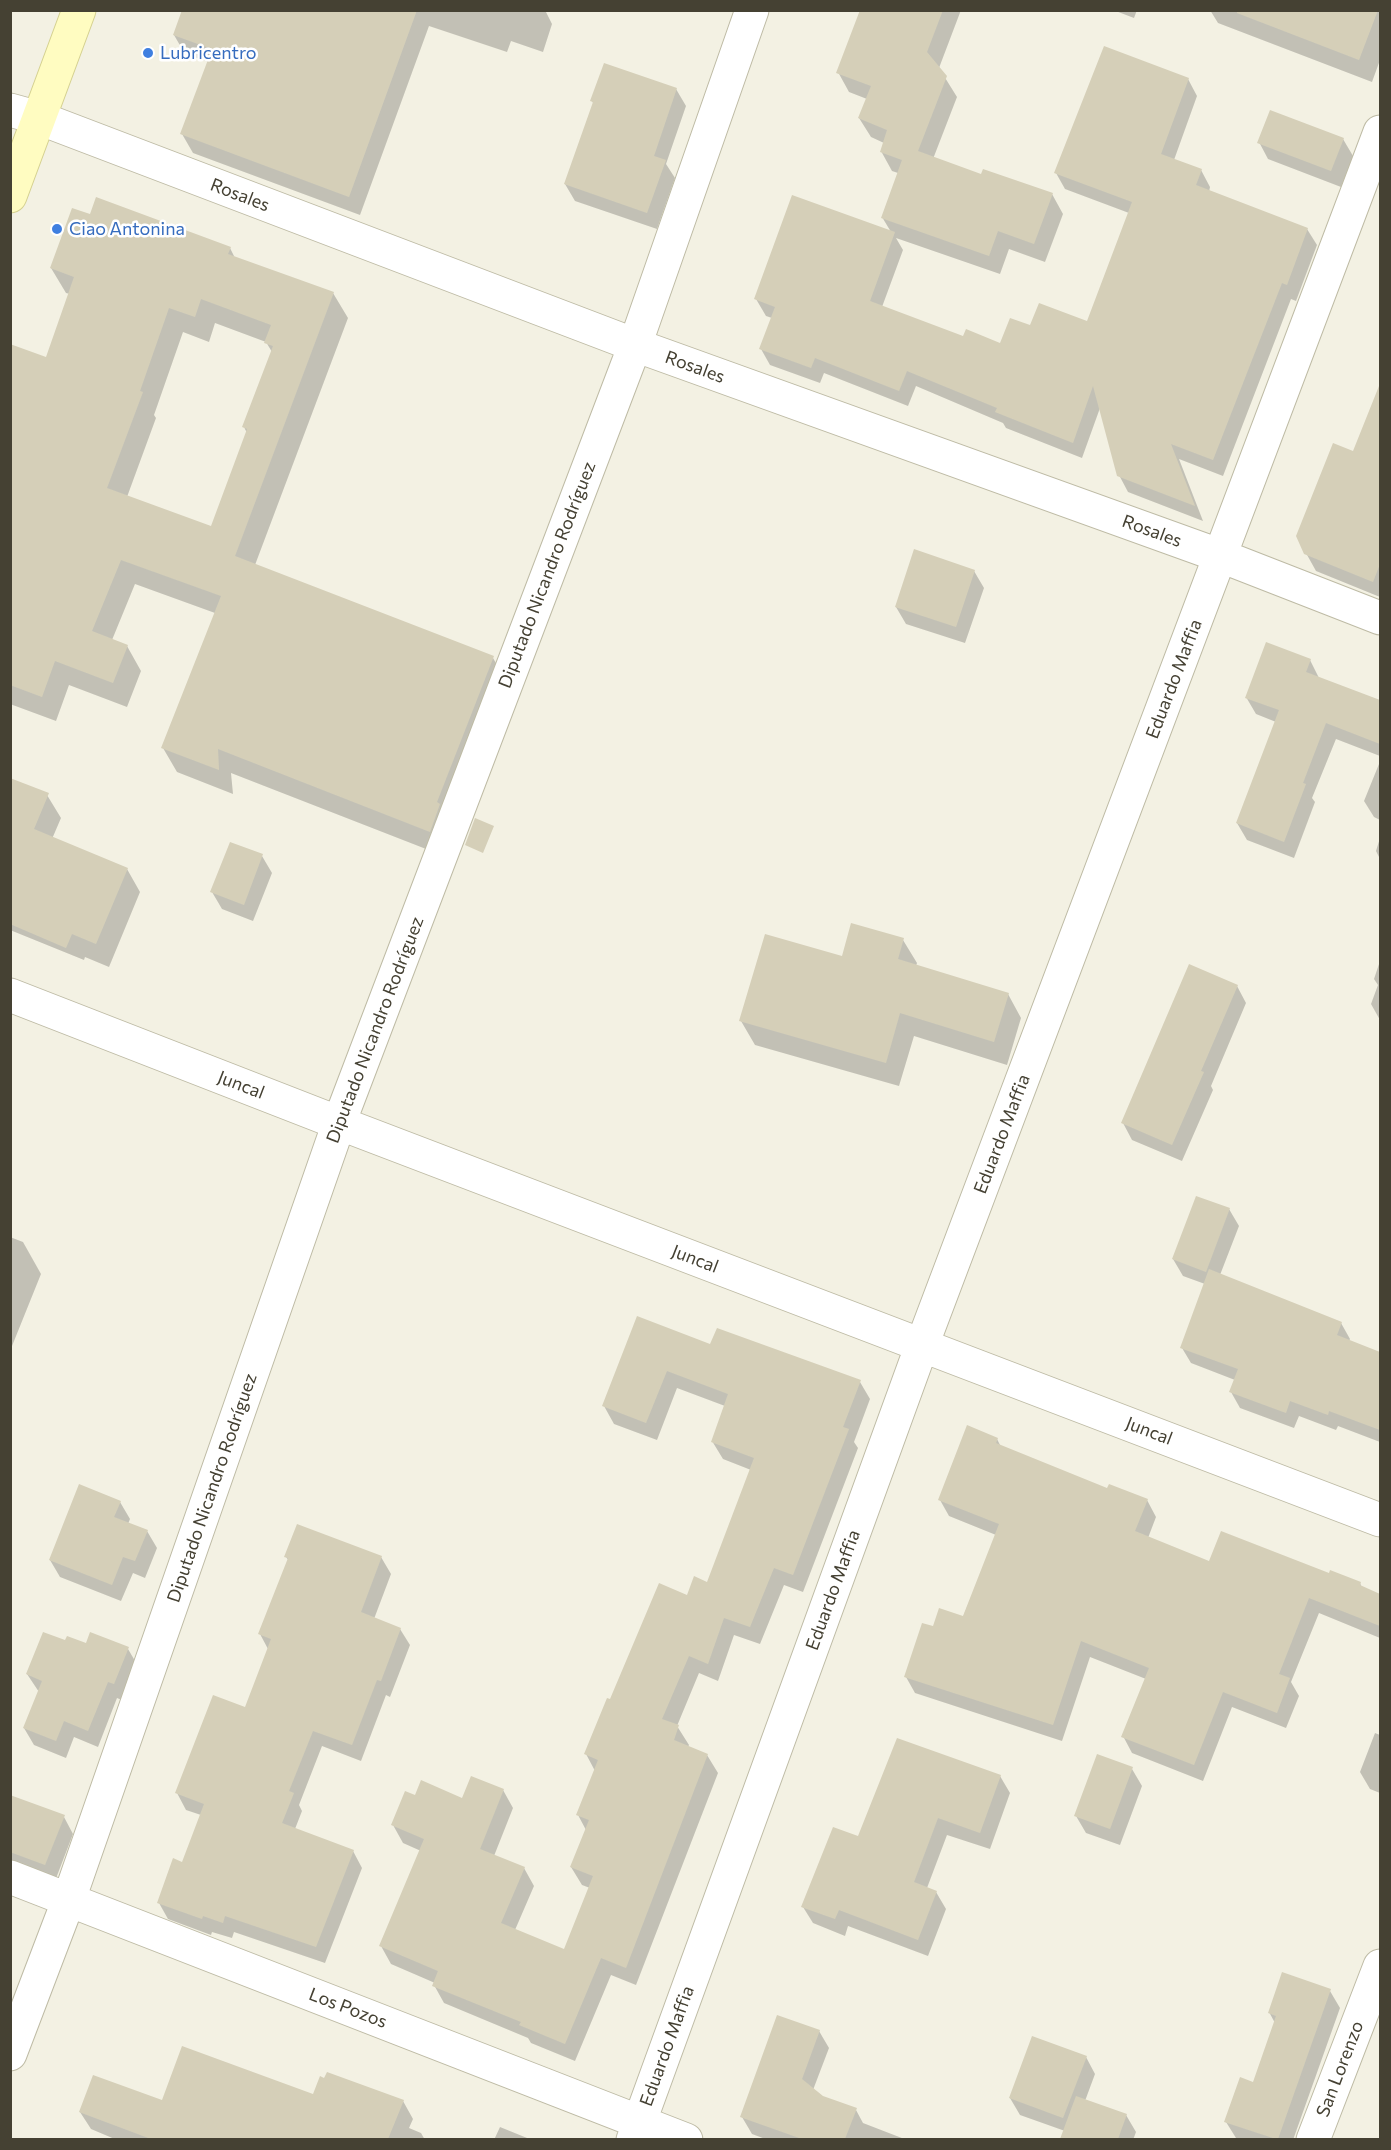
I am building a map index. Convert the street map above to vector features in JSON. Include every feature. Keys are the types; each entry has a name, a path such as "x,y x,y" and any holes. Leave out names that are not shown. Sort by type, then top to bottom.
{"main road":[{"path":"10,196 25,114 79,10"}],"street":[{"name":"Diputado Nicandro Rodríguez","path":"10,2054 69,1899 339,1123 635,345 752,10"},
{"name":"Rosales","path":"25,114 635,345 1221,556 1380,618"},
{"name":"Eduardo Maffia","path":"636,2131 922,1345 1380,132"},
{"name":"Juncal","path":"10,995 1380,1520"},
{"name":"Los Pozos","path":"10,1877 636,2131 686,2139"},
{"name":"San Lorenzo","path":"1313,2139 1380,1966"}],"building":[{"path":"182,10 417,10 349,197 180,134 212,49 173,35"},
{"path":"860,10 943,10 927,52 947,76 918,151 981,174 983,169 1053,193 1034,244 998,231 989,256 881,218 902,160 880,152 887,130 858,118 871,86 836,73"},
{"path":"1237,10 1378,10 1359,60 1237,13"},
{"path":"1104,46 1189,78 1161,154 1202,169 1196,185 1308,228 1287,285 1282,283 1213,460 1171,444 1195,506 1117,476 1093,386 1073,443 995,412 997,408 907,371 899,391 815,358 811,368 759,349 775,307 754,299 792,195 895,232 870,301 963,336 966,329 1000,343 1010,318 1030,325 1039,303 1087,321 1132,202 1054,173"},
{"path":"604,63 677,88 654,156 666,160 647,213 564,184"},
{"path":"1270,110 1344,138 1331,171 1257,143"},
{"path":"96,197 231,247 228,254 334,292 235,556 494,656 437,802 440,804 430,832 218,749 219,770 161,748 221,596 121,560 92,631 128,645 113,683 55,661 42,697 10,685 10,344 46,357 74,277 50,268 72,208 90,214","holes":["201,299 271,325 264,343 273,346 242,427 247,429 211,526 107,488 143,392 140,391 169,308 195,317"]},
{"path":"1379,386 1380,564 1373,582 1304,554 1296,536 1333,443 1353,451"},
{"path":"914,549 975,570 956,627 895,607"},
{"path":"1266,642 1311,659 1306,672 1380,700 1380,744 1326,723 1284,842 1236,823 1279,710 1245,698"},
{"path":"10,778 49,793 34,829 128,868 96,944 72,934 66,948 10,924"},
{"path":"475,818 494,826 483,853 465,845"},
{"path":"230,842 263,854 244,905 210,892"},
{"path":"851,923 904,938 898,959 1009,993 994,1042 900,1013 886,1063 739,1021 765,934 842,956"},
{"path":"1189,964 1238,985 1172,1145 1121,1123"},
{"path":"1196,1196 1230,1208 1206,1272 1172,1259"},
{"path":"1209,1269 1342,1322 1337,1335 1380,1352 1380,1430 1329,1411 1328,1415 1290,1401 1286,1413 1229,1392 1238,1369 1180,1348"},
{"path":"637,1316 710,1344 717,1328 861,1380 843,1427 849,1429 793,1575 774,1568 750,1627 724,1618 708,1664 689,1656 662,1719 679,1725 674,1740 708,1754 626,1968 601,1958 565,2044 519,2025 521,2022 432,1986 438,1971 379,1946 424,1839 391,1825 405,1791 415,1795 421,1780 462,1798 471,1776 504,1789 480,1849 525,1867 501,1923 564,1949 593,1876 570,1867 589,1820 576,1815 598,1760 584,1754 659,1583 687,1595 694,1576 707,1582 754,1458 711,1442 728,1394 667,1371 646,1423 602,1406"},
{"path":"967,1425 998,1438 996,1443 1107,1488 1109,1484 1148,1499 1135,1531 1209,1561 1221,1531 1329,1573 1330,1570 1361,1582 1360,1585 1380,1594 1380,1626 1309,1598 1279,1674 1290,1678 1277,1713 1223,1692 1194,1765 1121,1737 1149,1668 1081,1641 1053,1725 904,1677 922,1623 933,1626 939,1608 963,1616 999,1524 938,1500"},
{"path":"79,1484 121,1501 114,1517 148,1530 135,1561 123,1557 112,1585 49,1560"},
{"path":"297,1524 382,1556 361,1612 401,1628 381,1681 377,1680 352,1745 313,1731 289,1791 294,1793 282,1823 354,1850 316,1947 225,1916 223,1923 203,1916 202,1919 157,1903 173,1858 182,1862 204,1804 175,1793 213,1695 245,1707 271,1639 258,1634 288,1558 284,1557"},
{"path":"43,1632 65,1640 67,1636 86,1643 90,1632 129,1647 114,1684 108,1682 88,1731 64,1721 56,1741 23,1728 42,1681 26,1674"},
{"path":"897,1738 1001,1775 980,1833 938,1818 914,1882 937,1891 918,1940 839,1910 835,1919 801,1907 833,1827 858,1836"},
{"path":"1097,1754 1133,1767 1110,1829 1074,1816"},
{"path":"10,1795 65,1815 45,1865 10,1852"},
{"path":"1282,1972 1331,1989 1278,2139 1276,2139 1224,2122 1240,2077 1253,2082 1276,2016 1268,2013"},
{"path":"777,2015 820,2030 802,2079 823,2096 857,2108 845,2139 802,2139 740,2117"},
{"path":"1032,2036 1087,2056 1063,2118 1009,2098"},
{"path":"182,2046 313,2094 320,2076 324,2078 327,2072 404,2100 388,2139 151,2139 79,2112 93,2075 162,2100"},
{"path":"1076,2096 1127,2114 1118,2139 1060,2139"}],"place":[{"name":"Lubricentro","path":"148,53"},
{"name":"Ciao Antonina","path":"57,229"}]}
